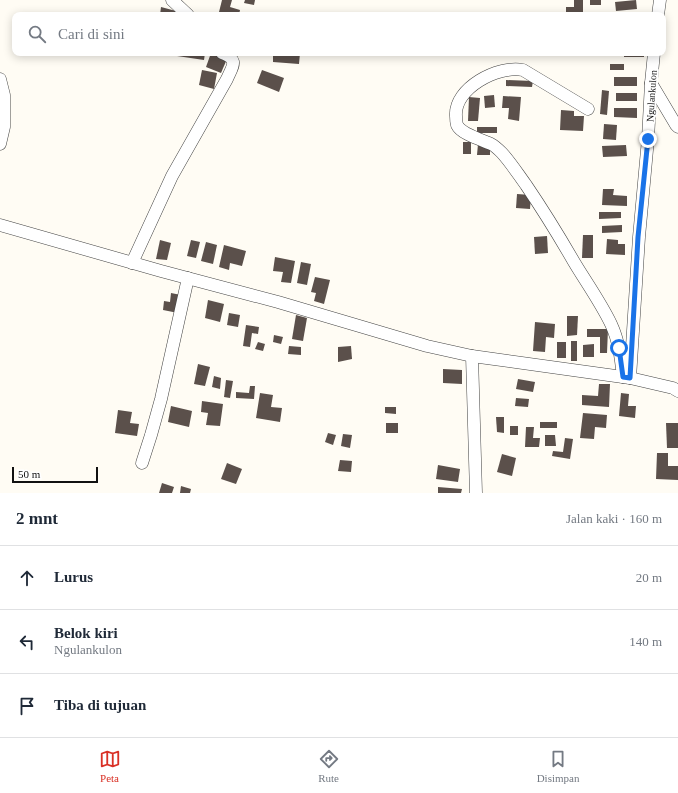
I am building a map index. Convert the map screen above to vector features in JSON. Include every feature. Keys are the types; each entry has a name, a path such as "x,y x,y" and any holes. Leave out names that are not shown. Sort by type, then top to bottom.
{"street":[{"path":"172,0 185,12"},
{"path":"658,12 660,0"},
{"path":"132,263 172,176 227,79 233,64 230,56"},
{"name":"Ngulankulon","path":"627,378 654,56"},
{"path":"588,109 523,70 516,69 506,70 494,74 475,84 458,101 455,111 458,126 463,131 492,145 501,152 511,163 542,208 611,324 627,378"},
{"path":"0,79 4,95 4,127 0,144"},
{"path":"651,83 678,127"},
{"path":"0,225 132,263 286,304 427,346 472,356 627,378 673,388 678,391"},
{"path":"142,463 161,399 188,278"},
{"path":"472,356 476,493"}],"building":[{"path":"222,0 232,0 230,7 240,10 240,12 219,12"},
{"path":"245,0 255,0 254,5 244,3"},
{"path":"574,0 583,0 583,12 566,12 566,7 574,7"},
{"path":"590,0 601,0 601,5 590,5"},
{"path":"636,0 637,9 616,11 615,2"},
{"path":"161,7 176,11 176,12 160,12"},
{"path":"177,56 205,56 204,60"},
{"path":"210,56 219,56 227,59 221,73 206,67"},
{"path":"273,56 300,56 299,64 273,62"},
{"path":"624,56 644,56 644,57"},
{"path":"610,64 624,64 624,70 610,70"},
{"path":"202,70 217,73 214,89 199,85"},
{"path":"262,70 284,78 279,92 257,83"},
{"path":"614,77 637,77 637,86 614,86"},
{"path":"506,80 533,81 532,87 506,86"},
{"path":"602,90 609,91 607,115 600,114"},
{"path":"616,93 637,93 637,101 616,101"},
{"path":"494,95 495,107 485,108 484,96"},
{"path":"503,96 521,97 519,121 508,119 509,108 502,108"},
{"path":"469,97 480,98 478,121 468,121"},
{"path":"614,108 637,108 637,118 614,117"},
{"path":"561,110 574,111 574,116 584,116 583,131 560,130"},
{"path":"604,124 617,125 616,140 603,139"},
{"path":"477,127 497,127 497,133 477,133"},
{"path":"463,142 471,142 471,154 463,154"},
{"path":"478,144 490,144 490,155 477,155"},
{"path":"626,145 627,156 603,157 602,146"},
{"path":"603,189 614,189 613,195 627,196 627,206 602,205"},
{"path":"517,194 531,195 530,209 516,208"},
{"path":"599,212 621,212 621,218 599,219"},
{"path":"622,225 622,232 602,233 602,226"},
{"path":"583,235 593,235 593,258 582,258"},
{"path":"547,236 548,253 535,254 534,237"},
{"path":"607,239 618,240 618,244 625,244 625,255 606,254"},
{"path":"160,240 171,243 167,260 156,259"},
{"path":"191,240 200,242 196,258 187,256"},
{"path":"206,242 217,245 213,264 201,261"},
{"path":"224,245 246,251 242,266 230,263 229,270 219,267"},
{"path":"275,257 295,261 291,283 281,282 283,272 273,271"},
{"path":"301,262 311,264 307,285 297,283"},
{"path":"315,277 330,280 324,304 314,301 316,293 311,292"},
{"path":"171,293 181,295 178,313 163,310 164,301 170,302"},
{"path":"208,300 224,304 220,322 205,318"},
{"path":"229,313 240,315 238,327 227,325"},
{"path":"296,315 307,318 303,341 292,339"},
{"path":"567,316 578,316 577,335 567,336"},
{"path":"535,322 555,324 554,338 546,337 545,352 533,351"},
{"path":"246,325 259,327 258,334 252,333 250,347 243,346"},
{"path":"587,329 608,329 607,353 600,353 600,337 587,337"},
{"path":"274,335 283,337 281,344 273,342"},
{"path":"571,341 577,341 577,361 571,361"},
{"path":"258,342 265,344 263,351 255,349"},
{"path":"557,342 566,342 566,358 557,358"},
{"path":"594,344 594,357 583,357 583,345"},
{"path":"289,346 301,347 301,355 288,354"},
{"path":"351,346 352,359 338,362 338,347"},
{"path":"198,364 210,367 205,386 194,384"},
{"path":"443,369 462,370 462,384 443,383"},
{"path":"214,376 221,378 220,389 212,387"},
{"path":"518,379 535,382 533,392 516,389"},
{"path":"226,380 233,381 230,398 224,397"},
{"path":"599,384 610,384 609,407 582,405 582,395 598,396"},
{"path":"250,386 255,386 254,399 236,398 236,392 249,393"},
{"path":"260,393 273,395 271,407 282,408 280,422 256,418"},
{"path":"621,393 629,394 628,406 636,406 635,418 619,416"},
{"path":"516,398 529,399 528,407 515,406"},
{"path":"202,401 223,404 220,426 206,425 208,413 201,412"},
{"path":"171,406 192,411 189,427 168,422"},
{"path":"385,407 396,407 396,414 385,413"},
{"path":"118,410 132,412 130,423 139,424 137,436 115,433"},
{"path":"583,413 607,415 606,428 595,427 594,439 580,438"},
{"path":"496,417 504,417 504,433 497,432"},
{"path":"540,422 557,422 557,428 540,428"},
{"path":"386,423 398,423 398,433 386,433"},
{"path":"666,423 678,423 678,448 667,448"},
{"path":"510,426 518,426 518,435 510,435"},
{"path":"526,427 534,427 533,438 540,438 539,447 525,447"},
{"path":"328,433 336,435 333,445 325,442"},
{"path":"343,434 352,435 350,448 341,446"},
{"path":"545,435 555,435 556,446 545,446"},
{"path":"565,438 573,439 570,459 552,456 553,451 563,452"},
{"path":"657,453 668,453 668,466 678,466 678,480 656,479"},
{"path":"502,454 516,458 512,476 497,472"},
{"path":"340,460 352,461 351,472 338,471"},
{"path":"227,463 242,469 236,484 221,479"},
{"path":"438,465 460,469 458,482 436,479"},
{"path":"162,483 174,487 172,493 159,493"},
{"path":"181,486 191,489 190,493 180,493"},
{"path":"438,487 462,489 461,493 438,493"}],"route":[{"path":"619,348 623,377 630,378 638,237 648,139"}]}
